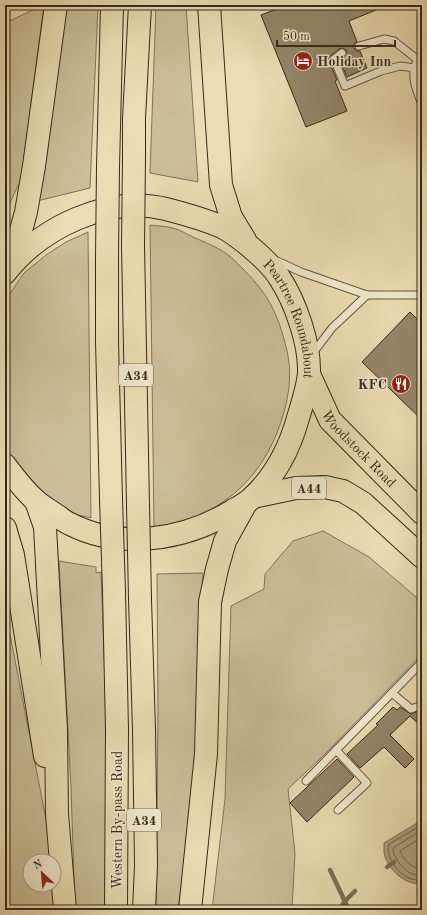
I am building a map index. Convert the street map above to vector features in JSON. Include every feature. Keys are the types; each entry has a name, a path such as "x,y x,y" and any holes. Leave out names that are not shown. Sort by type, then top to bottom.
{"highway":[{"path":"8,268 26,212 34,166 56,5"},
{"name":"Western By-pass Road","path":"112,5 108,167 107,341 117,730 116,910"},
{"name":"Western By-pass Road","path":"140,5 134,118 133,245 144,730 146,865 144,910"},
{"path":"209,5 221,185 231,217 251,248"},
{"name":"Peartree Roundabout","path":"5,465 36,501 70,524 93,533 128,539 154,538 189,531 222,517 250,500 274,473 292,439 302,407 308,367 298,317 291,298 278,275 251,248 224,228 198,217 158,208 129,207 114,208 87,215 62,225 36,241 8,268"},
{"name":"Woodstock Road","path":"308,367 330,420 422,513"},
{"name":"A44","path":"250,500 296,488 325,487 343,491 363,502 422,557"},
{"path":"190,910 206,754 210,602 225,541 250,500"},
{"path":"36,501 45,526 56,730 57,814 65,910"},
{"path":"5,528 13,555 42,739 57,814"}],"lane":[{"path":"359,46 384,39 394,41 420,58 415,68 414,84 422,104"},
{"path":"342,53 334,59 345,86 381,71 400,66 415,68"},
{"path":"251,248 301,272 367,295 422,295"},
{"path":"308,367 332,328 367,295"},
{"path":"306,781 422,662"},
{"path":"392,693 411,709 422,705"},
{"path":"336,750 367,783 338,810"}],"shaded area":[{"path":"33,5 44,5 21,179 5,214 5,23 33,10"},
{"path":"65,5 98,5 90,188 37,201"},
{"path":"156,5 186,5 198,182 150,173"},
{"path":"150,225 176,229 224,252 230,256 258,285 277,317 287,350 290,373 286,406 281,422 262,463 249,479 234,494 217,506 198,516 177,523 154,527"},
{"path":"88,232 91,518 74,514 41,493 9,458 5,451 5,301 24,273 46,255 66,242"},
{"path":"323,531 369,557 422,602 422,654 323,756 288,789 295,853 292,910 212,910 225,799 231,606 264,589 265,574 293,541"},
{"path":"59,561 96,567 96,573 101,572 108,764 105,910 75,910 71,787"},
{"path":"203,573 200,685 192,805 178,910 156,910 158,710 157,574"},
{"path":"5,609 52,853 22,853 22,893 54,893 55,910 5,910"}],"water":[{"path":"422,820 422,883 416,883 403,879 393,870 384,852 384,843"}],"building":[{"name":"Holiday Inn","path":"287,5 386,6 349,21 357,42 354,44 354,48 357,51 360,51 367,68 347,77 340,61 346,55 346,50 342,48 339,49 329,57 329,61 337,80 335,81 347,111 306,127 261,15"},
{"path":"410,312 422,324 422,420 362,362"},
{"path":"393,707 397,710 400,707 411,714 422,710 422,727 410,716 390,735 414,759 405,768 384,747 360,768 347,754 378,725 376,724"},
{"path":"337,759 354,777 307,822 290,803"}],"waterway":[{"path":"387,867 394,862"},
{"path":"330,870 349,910"},
{"path":"340,910 344,902 355,891"}],"place":[{"name":"Holiday Inn","path":"303,61"},
{"name":"KFC","path":"401,384"}]}
